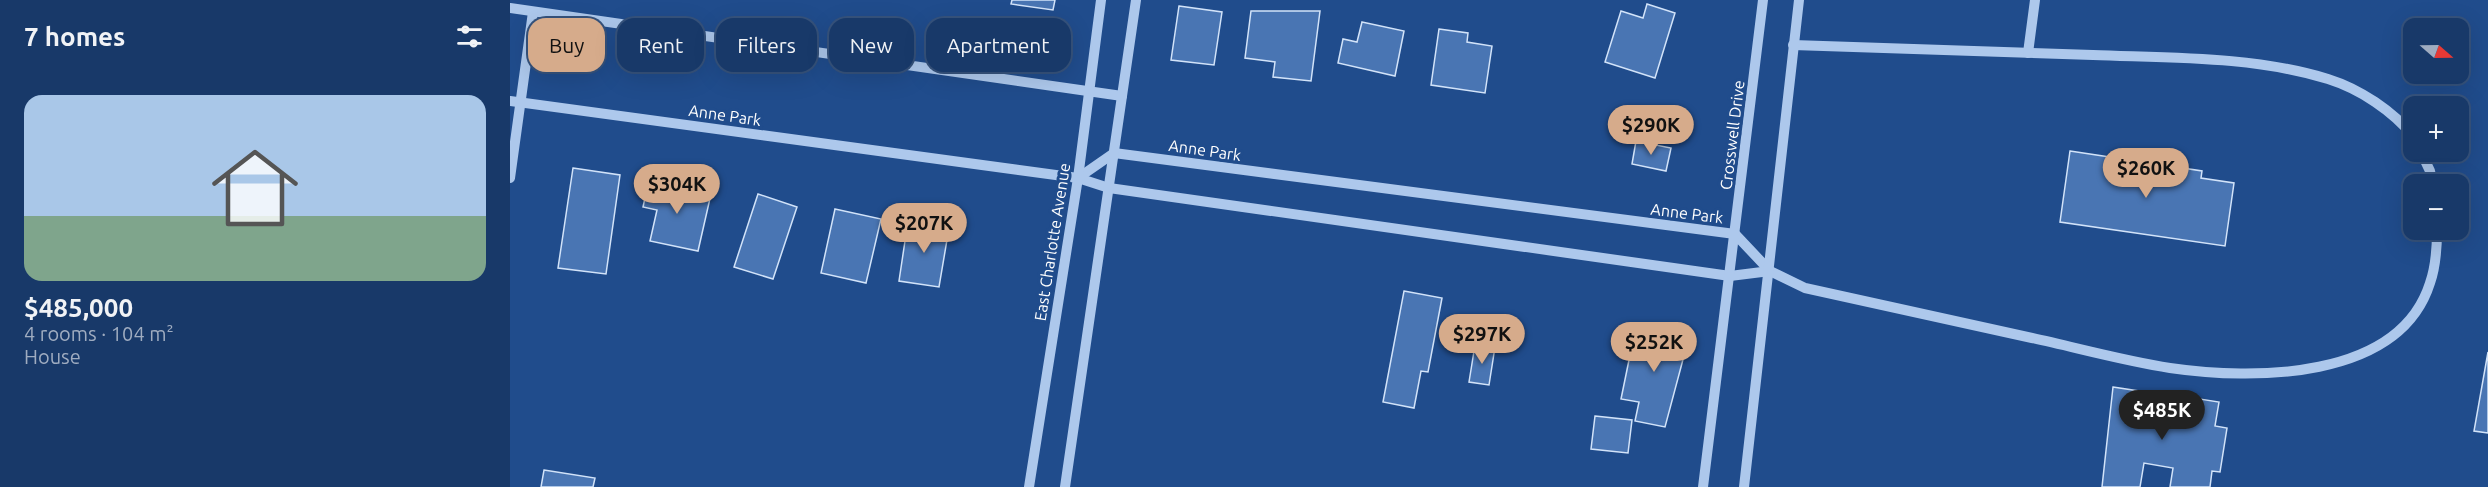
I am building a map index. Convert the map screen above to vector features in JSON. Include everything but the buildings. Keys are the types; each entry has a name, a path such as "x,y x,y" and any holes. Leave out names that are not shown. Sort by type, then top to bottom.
{"street":[{"name":"East Charlotte Avenue","path":"1029,487 1078,178 1101,0"},
{"path":"1065,487 1136,0"},
{"name":"Crosswell Drive","path":"1703,487 1763,0"},
{"path":"1743,487 1770,271 1798,0"},
{"path":"2028,53 2035,0"},
{"path":"510,8 1122,96"},
{"path":"510,178 515,102 533,12"},
{"path":"1793,45 2179,58 2258,64 2295,70 2331,80 2364,96 2403,124"},
{"name":"Anne Park","path":"515,102 1078,178 1109,188 1730,276 1770,271"},
{"path":"1078,178 1114,153"},
{"name":"Anne Park","path":"1114,153 1735,234 1770,271"},
{"path":"1770,271 1805,288 2170,368 2250,375 2332,364 2361,355 2400,330 2411,318 2430,285 2437,240"}]}
